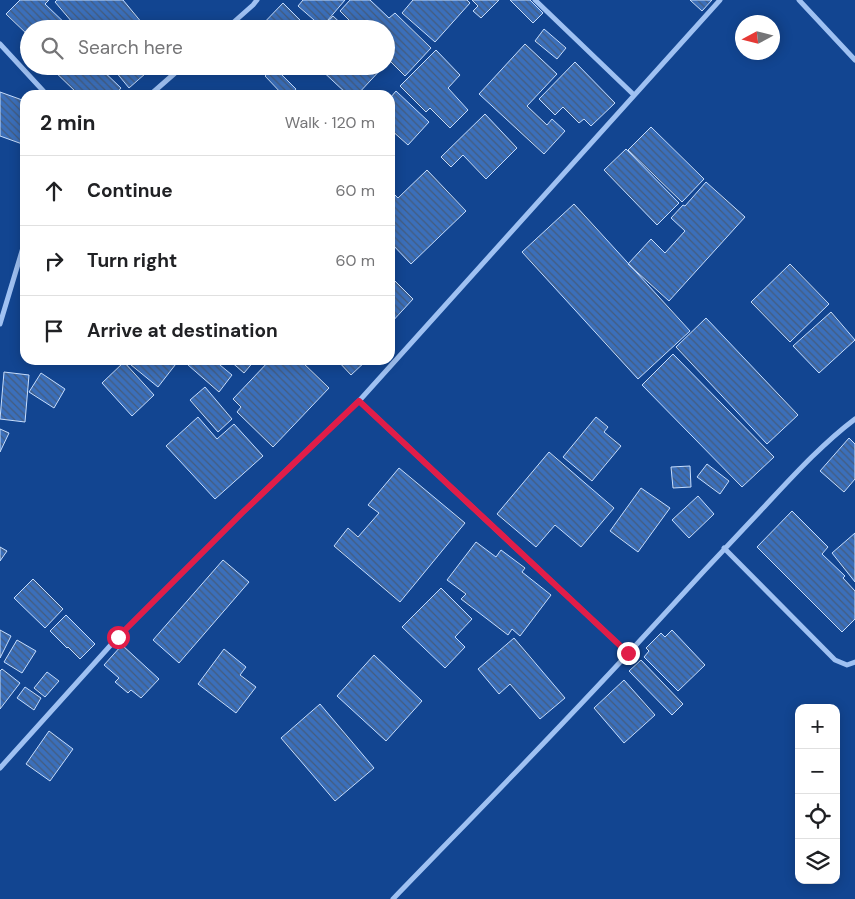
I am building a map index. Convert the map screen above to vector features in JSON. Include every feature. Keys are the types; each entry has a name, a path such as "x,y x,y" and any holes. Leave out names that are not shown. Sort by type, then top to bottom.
{"street":[{"path":"236,20 257,0"},
{"path":"535,0 634,95"},
{"path":"395,361 720,0"},
{"path":"799,0 855,60"},
{"path":"0,44 20,66"},
{"path":"29,75 42,90"},
{"path":"156,90 173,75"},
{"path":"0,324 20,258"},
{"path":"0,768 118,637 243,512 359,401 391,365"},
{"path":"359,401 628,653"},
{"path":"393,899 507,782 786,483 843,428 855,419"},
{"path":"724,548 835,660 847,665 855,662"}],"building":[{"path":"20,0 49,0 45,4 62,20 20,20 20,27 6,14"},
{"path":"57,0 123,0 140,20 70,20 55,2"},
{"path":"303,0 345,0 328,20 314,20 298,6"},
{"path":"350,0 370,0 389,18 395,13 431,48 405,76 395,66 395,20 349,20 340,11"},
{"path":"413,0 467,0 470,3 435,42 402,13"},
{"path":"472,0 499,0 481,18 473,11 478,6"},
{"path":"510,0 530,0 543,13 533,23"},
{"path":"690,0 712,0 702,11"},
{"path":"283,3 300,20 267,20"},
{"path":"333,16 337,20 329,20"},
{"path":"544,29 566,48 557,59 535,41"},
{"path":"525,44 557,74 527,106 547,125 552,119 565,131 544,154 479,94"},
{"path":"436,50 460,75 448,88 468,110 450,128 430,108 426,112 400,86"},
{"path":"575,62 615,103 591,126 584,119 579,123 563,107 555,115 539,99"},
{"path":"58,75 107,75 121,88 119,90 74,90"},
{"path":"118,75 144,75 129,88"},
{"path":"282,75 296,89 278,90 265,76"},
{"path":"327,75 376,75 362,90 343,90"},
{"path":"396,91 429,122 408,145 395,133"},
{"path":"0,92 20,99 20,143 0,136"},
{"path":"485,114 517,148 486,179 463,155 451,167 441,157"},
{"path":"651,127 704,179 682,202 628,150"},
{"path":"626,149 679,203 657,225 604,170"},
{"path":"427,170 466,211 411,264 395,247 395,195 398,198"},
{"path":"706,182 745,217 669,301 628,264 651,239 665,253 685,231 671,218 683,205 685,206"},
{"path":"574,204 690,331 638,379 522,252"},
{"path":"790,264 829,304 790,342 751,302"},
{"path":"395,281 413,299 395,319"},
{"path":"831,312 855,340 819,373 793,346"},
{"path":"706,318 798,415 767,444 676,347"},
{"path":"673,354 774,457 742,487 642,385"},
{"path":"121,365 127,365 154,395 132,416 102,383"},
{"path":"131,365 175,365 158,387"},
{"path":"188,365 220,365 232,375 219,392"},
{"path":"235,365 251,365 244,373"},
{"path":"265,365 305,365 329,388 273,447 237,412 241,407 233,399"},
{"path":"342,365 362,365 351,375"},
{"path":"4,372 29,375 25,422 0,419"},
{"path":"41,373 65,389 54,408 29,392"},
{"path":"205,387 232,419 218,432 190,400"},
{"path":"198,417 217,439 234,424 263,456 215,499 166,446"},
{"path":"596,417 608,427 604,432 621,446 592,481 563,457"},
{"path":"0,429 9,433 0,452"},
{"path":"849,438 855,444 855,479 844,492 820,471"},
{"path":"549,452 614,508 581,547 555,525 536,547 497,514"},
{"path":"707,464 729,481 720,494 697,477"},
{"path":"690,466 691,487 673,488 671,467"},
{"path":"399,468 465,523 400,602 334,546 348,528 358,537 379,513 368,505"},
{"path":"641,488 670,508 638,552 610,531"},
{"path":"698,496 714,514 689,538 672,520"},
{"path":"792,511 828,547 822,554 845,576 843,578 855,591 855,619 842,632 757,547"},
{"path":"855,533 855,582 832,553"},
{"path":"476,542 496,557 501,550 525,568 522,572 551,595 520,636 512,629 508,635 461,599 466,594 447,580"},
{"path":"0,547 7,551 0,561"},
{"path":"223,560 249,582 179,663 153,640"},
{"path":"33,579 63,609 45,628 14,598"},
{"path":"441,588 472,619 455,637 465,647 445,668 402,627"},
{"path":"66,615 95,644 80,659 50,631"},
{"path":"0,630 11,636 0,658"},
{"path":"672,630 705,665 678,691 644,657 649,651 646,648 661,633 665,637"},
{"path":"514,638 565,698 540,719 510,684 499,694 478,669"},
{"path":"17,640 36,651 22,673 4,662"},
{"path":"122,645 159,679 141,698 131,690 128,693 115,682 119,678 104,665"},
{"path":"224,649 246,667 240,675 256,687 236,713 198,684"},
{"path":"374,655 422,701 386,741 337,696"},
{"path":"641,660 683,704 672,715 629,671"},
{"path":"2,669 20,683 0,709 0,671"},
{"path":"47,672 59,681 45,697 34,688"},
{"path":"624,680 655,715 624,743 594,708"},
{"path":"25,687 41,698 34,710 17,698"},
{"path":"320,704 374,768 335,801 281,738"},
{"path":"49,731 73,749 50,781 26,764"}],"route":[{"path":"118,637 243,512 359,401 628,653"}]}
